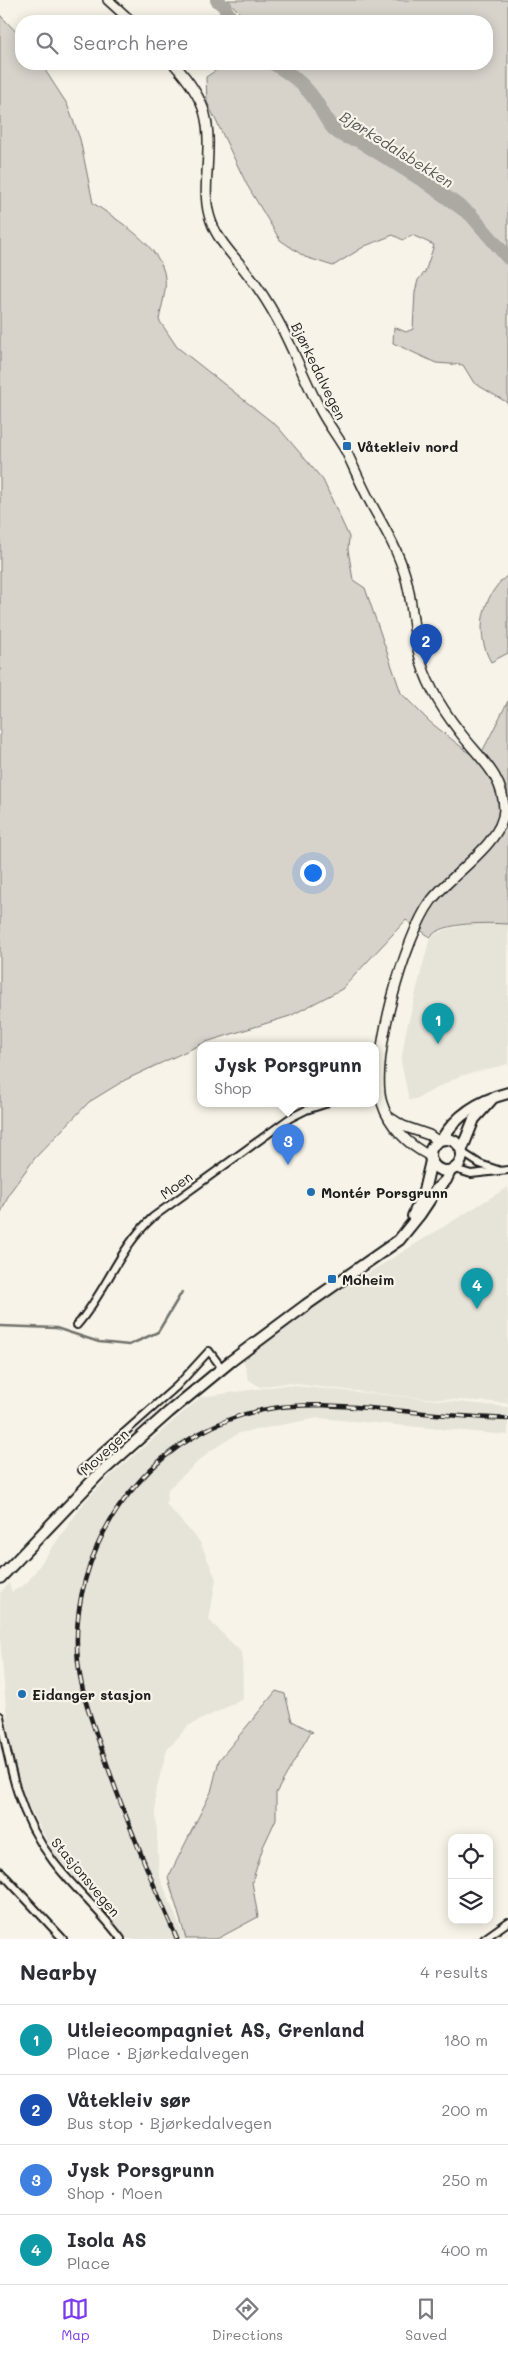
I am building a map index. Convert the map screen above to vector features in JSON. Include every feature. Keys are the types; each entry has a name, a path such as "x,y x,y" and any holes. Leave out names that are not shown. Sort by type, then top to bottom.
{"main road":[{"path":"108,0 124,15"},
{"name":"Bjørkedalvegen","path":"179,70 194,86 205,112 208,138 206,203 211,222 219,238 272,309 321,411 344,449 391,542 406,577 418,653 423,670 456,727 491,767 499,785 503,803 502,818 498,829 488,842 431,900 414,931 398,978 379,1068"},
{"path":"431,1159 432,1147 448,1129 476,1104 508,1093"},
{"path":"379,1100 392,1124 405,1139 431,1159 441,1170 452,1170 461,1162 462,1151 474,1119 491,1099"},
{"path":"389,1117 403,1126 440,1140 452,1139 462,1151"},
{"name":"Movegen","path":"409,1226 423,1195 431,1159"},
{"name":"Movegen","path":"0,1578 98,1476 222,1368 312,1300 391,1247 420,1214 452,1170"}],"street":[{"name":"Moen","path":"77,1325 99,1296 126,1247 153,1217 290,1118 316,1107"},
{"path":"462,1151 480,1164 500,1170"},
{"path":"452,1170 471,1174 508,1170"},
{"name":"Movegen","path":"82,1470 183,1381 209,1351 222,1368"},
{"name":"Stasjonsvegen","path":"0,1716 13,1784 32,1826 54,1862 110,1924 121,1939"},
{"path":"0,1872 63,1939"},
{"path":"484,1939 508,1922"}],"shaded area":[{"path":"228,0 508,0 508,403 474,383 463,365 436,363 393,343 394,327 406,332 413,329 415,292 418,280 425,272 434,245 412,235 403,240 393,235 365,246 333,266 305,257 280,240 247,185 207,102 206,77 216,70 493,70 493,15 242,15"},
{"path":"0,15 15,31 15,70 45,70 67,104 80,139 93,203 137,235 156,255 162,266 165,288 159,320 177,347 277,426 323,480 349,537 348,549 353,580 365,588 401,693 430,722 469,753 482,752 508,701 508,924 478,923 455,926 445,928 430,937 406,920 342,989 290,1016 206,1042 197,1042 197,1046 125,1080 89,1102 35,1158 10,1192 0,1215"},
{"path":"508,575 508,653 491,662 483,639 483,615 492,593"},
{"path":"478,923 508,924 508,1064 460,1076 416,1099 409,1100 401,1062 406,1031 430,937 447,929"},
{"path":"508,1187 508,1403 410,1397 286,1383 260,1387 248,1379 244,1361 313,1307"},
{"path":"285,1385 508,1407 508,1435 318,1418 239,1433 210,1451 168,1489 166,1504 200,1542 216,1579 209,1620 242,1653 243,1699 188,1726 167,1750 155,1794 159,1875 185,1939 128,1939 55,1855 21,1792 13,1764 8,1729 0,1639 0,1593 9,1583 12,1592 27,1583 86,1500 108,1478 201,1397"},
{"path":"276,1691 285,1694 292,1721 313,1732 310,1733 276,1793 276,1819 263,1847 252,1882 258,1917 217,1939 186,1939 168,1878 211,1792 219,1760"}],"waterway":[{"name":"Bjørkedalsbekken","path":"217,0 224,6 229,15"},
{"name":"Bjørkedalsbekken","path":"283,70 304,87 332,128 347,137 358,140 427,183 471,215 508,258"},
{"path":"0,1326 56,1328 99,1342 129,1345 158,1332 182,1292"}],"railway":[{"path":"177,1939 133,1834 94,1729 82,1686 78,1659 77,1632 80,1605 86,1579 94,1553 120,1505 150,1470 181,1445 217,1425 235,1417 255,1412 303,1405 508,1419"}],"place":[{"name":"Våtekleiv nord","path":"347,446"},
{"name":"Våtekleiv sør","path":"426,665"},
{"name":"Utleiecompagniet AS, Grenland","path":"438,1044"},
{"name":"Jysk Porsgrunn","path":"288,1165"},
{"name":"Montér Porsgrunn","path":"311,1192"},
{"name":"Moheim","path":"332,1279"},
{"name":"Isola AS","path":"477,1309"},
{"name":"Eidanger stasjon","path":"22,1694"}]}
